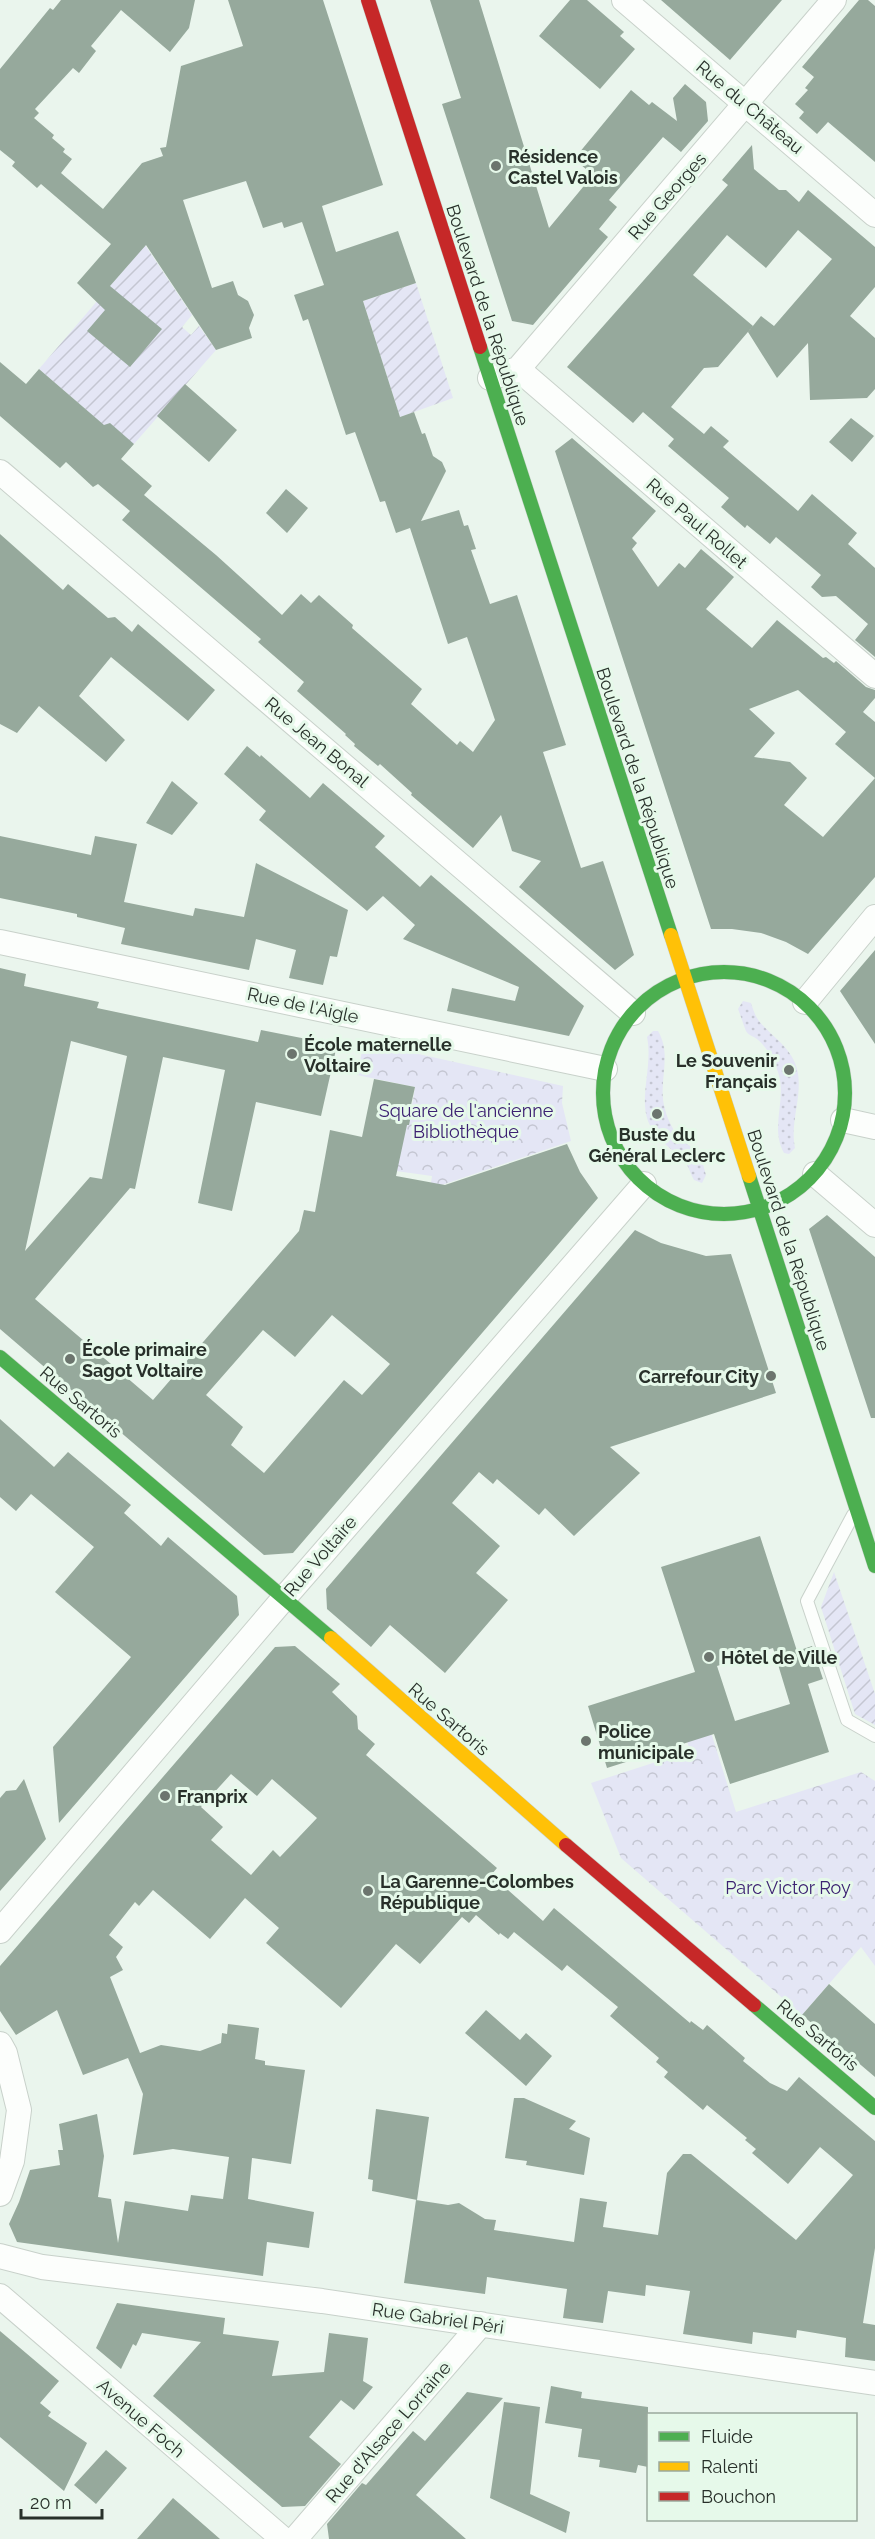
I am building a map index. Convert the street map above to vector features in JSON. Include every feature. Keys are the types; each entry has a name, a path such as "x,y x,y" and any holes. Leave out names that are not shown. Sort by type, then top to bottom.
{"main road":[{"name":"Boulevard de la République","path":"368,0 875,1566"},
{"path":"720,970 747,974 778,984 805,1002 826,1026 840,1056 846,1088 843,1120 832,1149 815,1174 792,1195 760,1209 724,1214 687,1209 664,1198 644,1184 618,1152 604,1113 605,1069 615,1040 633,1013 653,995 684,978 720,970"},
{"name":"Rue Sartoris","path":"0,1357 285,1598 532,1816 875,2108"}],"street":[{"name":"Rue du Château","path":"624,0 875,215"},
{"name":"Rue Georges","path":"518,369 834,0"},
{"path":"490,378 518,369"},
{"name":"Rue Paul Rollet","path":"518,369 875,676"},
{"name":"Rue Jean Bonal","path":"0,472 633,1013"},
{"path":"805,1002 875,917"},
{"name":"Rue de l'Aigle","path":"0,942 605,1069"},
{"path":"843,1120 875,1127"},
{"path":"815,1174 875,1225"},
{"name":"Rue Voltaire","path":"0,1931 644,1184"},
{"path":"0,2044 5,2053 19,2110 12,2162 0,2194"},
{"name":"Rue Gabriel Péri","path":"0,2256 25,2263 248,2291 875,2383"},
{"path":"7,2302 10,2276 25,2263"},
{"name":"Avenue Foch","path":"7,2302 283,2539"},
{"name":"Rue d'Alsace Lorraine","path":"295,2539 481,2324"}],"lane":[{"path":"856,1508 807,1600 847,1720 875,1736"}],"green space":[{"path":"145,245 192,315 182,327 191,335 199,326 216,350 134,444 96,437 100,422 39,369"},
{"path":"416,283 453,398 400,417 363,301"},
{"path":"743,1001 751,1003 759,1021 783,1045 795,1063 799,1084 794,1127 795,1148 789,1154 784,1153 778,1134 781,1095 779,1075 765,1047 746,1031 738,1009"},
{"path":"653,1031 658,1031 664,1050 663,1099 666,1114 676,1133 699,1155 706,1175 702,1183 694,1180 686,1163 660,1139 648,1121 645,1102 647,1037"},
{"name":"Square de l'ancienne Bibliothèque","path":"364,1042 563,1086 562,1103 571,1141 430,1189 432,1176 396,1171 407,1125 409,1125 415,1087 357,1075"},
{"path":"834,1572 875,1694 875,1725 855,1714 821,1607"},
{"name":"Parc Victor Roy","path":"709,1726 736,1812 861,1772 875,1781 875,1966 861,1947 802,2015 621,1858 591,1783 690,1751 685,1734"}],"building":[{"path":"61,0 195,0 189,28 170,52 121,10 91,46 96,51 79,73 73,68 35,109 39,113 34,118 54,135 52,138 65,149 63,152 72,159 61,173 103,209 142,163 163,156 160,148 166,147 181,66 243,46 228,0 323,0 383,185 322,206 336,252 398,231 416,283 363,301 400,417 414,412 433,456 442,462 446,471 421,521 459,510 464,526 468,525 476,549 471,550 490,604 517,595 566,745 543,752 581,868 603,861 634,955 615,970 519,887 541,861 512,851 501,815 473,848 411,795 412,793 380,764 378,766 354,746 355,744 346,734 297,691 304,682 258,642 261,639 122,520 130,511 98,484 93,487 66,462 60,468 0,416 0,362 26,384 39,369 104,425 110,423 134,444 121,459 152,486 144,495 216,555 282,615 301,594 311,603 319,595 353,625 352,628 422,689 411,704 457,745 460,741 473,752 495,720 467,637 448,644 410,528 396,533 385,501 380,502 355,432 346,435 308,319 303,321 294,295 324,285 302,222 284,228 282,222 263,228 246,181 183,200 212,288 233,281 238,295 248,301 254,315 249,328 252,338 216,350 146,245 110,286 162,329 130,367 87,331 105,310 77,283 111,244 41,184 37,188 12,166 15,162 0,150 0,69 50,8 53,10"},
{"path":"430,0 479,0 549,228 593,175 574,159 631,90 649,105 652,102 677,121 673,98 685,84 706,102 708,121 681,152 663,137 609,200 617,207 599,229 608,237 533,325 512,321 442,104 461,98"},
{"path":"570,0 587,0 624,32 620,36 635,49 600,89 539,36"},
{"path":"661,0 782,0 730,60"},
{"path":"859,0 868,0 875,6 875,162 828,122 817,134 799,118 804,112 795,104 808,90 805,88 814,77 802,67"},
{"path":"752,145 754,169 779,190 786,190 799,202 808,190 875,247 875,287 850,316 875,338 875,389 867,398 810,400 808,343 777,378 748,332 750,329 718,367 704,368 671,407 704,434 711,426 729,441 723,447 798,511 812,494 857,533 848,544 875,568 875,657 855,640 868,624 836,596 822,597 811,587 821,575 776,537 770,544 747,525 745,528 721,507 729,498 668,446 674,439 643,412 633,423 567,367 728,185 722,180","holes":["798,230 832,259 774,326 761,316 753,326 693,275 727,235 766,268"]},
{"path":"185,384 237,430 209,462 157,416"},
{"path":"851,418 874,436 852,462 829,442"},
{"path":"572,438 656,511 632,538 637,543 632,549 658,587 679,563 685,568 701,549 734,577 706,609 752,648 777,620 823,658 826,657 834,663 836,661 866,687 875,690 875,698 863,712 875,722 875,778 875,877 808,954 786,942 761,933 711,929 555,451","holes":["798,690 846,732 835,744 875,778 823,837 784,805 807,778 790,762 754,757 775,733 749,709"]},
{"path":"286,489 308,508 287,533 266,513"},
{"path":"0,534 63,590 68,584 108,618 115,617 132,632 138,624 215,690 188,721 111,657 79,696 125,740 106,762 39,706 17,733 0,724"},
{"path":"247,746 260,757 261,755 310,798 323,783 385,836 375,847 420,887 431,875 584,1006 569,1036 447,1011 452,988 515,1001 519,987 403,939 415,925 383,896 367,911 259,820 266,811 224,774"},
{"path":"172,781 198,803 172,835 146,823"},
{"path":"0,836 91,855 95,836 137,844 124,902 193,916 195,908 244,917 256,863 348,910 337,957 330,956 323,985 289,978 296,950 256,939 249,970 121,944 125,928 77,917 77,914 0,898"},
{"path":"875,950 875,1044 840,991"},
{"path":"0,968 26,974 24,986 99,1002 97,1008 258,1042 261,1030 337,1045 321,1116 256,1102 232,1211 198,1203 225,1070 163,1057 135,1189 130,1188 35,1299 153,1400 299,1231 304,1210 315,1212 330,1130 362,1137 374,1079 415,1087 409,1125 407,1125 396,1176 445,1185 567,1144 580,1172 598,1198 293,1553 264,1555 0,1329","holes":["71,1041 127,1056 102,1179 90,1177 25,1251","332,1315 390,1364 362,1395 344,1380 264,1473 231,1445 243,1427 206,1395 263,1330 295,1357"]},
{"path":"827,1215 875,1257 875,1418 871,1418 809,1229"},
{"path":"635,1230 661,1243 706,1256 731,1254 776,1393 610,1447 640,1473 574,1536 545,1508 539,1515 497,1479 493,1484 479,1472 452,1503 500,1546 476,1573 508,1600 445,1673 390,1625 371,1647 327,1609 326,1589"},
{"path":"0,1419 54,1467 68,1452 131,1505 124,1513 161,1546 168,1537 237,1596 239,1615 59,1823 53,1747 131,1657 55,1592 94,1547 31,1494 16,1511 0,1497"},
{"name":"Hôtel de Ville","path":"760,1536 797,1651 812,1646 823,1679 808,1684 829,1752 730,1784 714,1734 607,1768 588,1706 695,1672 661,1567","holes":["773,1648 790,1704 735,1721 717,1666"]},
{"path":"295,1646 340,1684 332,1692 357,1716 358,1729 375,1744 366,1755 497,1868 491,1875 543,1921 554,1908 690,2023 691,2021 703,2030 707,2025 745,2058 743,2061 770,2083 787,2091 799,2077 875,2141 875,2248 863,2323 875,2325 875,2361 845,2357 846,2338 797,2330 796,2338 753,2332 752,2344 683,2334 690,2291 646,2285 645,2296 608,2291 603,2323 563,2318 567,2289 487,2277 485,2294 404,2283 416,2200 448,2205 459,2203 485,2219 496,2220 494,2230 574,2242 580,2198 607,2202 603,2227 658,2235 667,2173 683,2154 691,2154 796,2240 853,2175 820,2147 788,2184 752,2153 756,2149 745,2140 747,2138 707,2105 703,2110 664,2077 668,2072 656,2062 659,2058 610,2016 618,2007 567,1965 562,1971 514,1932 508,1939 500,1933 499,1935 476,1915 469,1923 462,1917 420,1964 396,1944 341,2008 266,1943 279,1928 245,1898 210,1939 153,1890 139,1906 135,1902 109,1935 123,1947 116,1957 123,1970 110,1977 140,2053 161,2045 200,2051 221,2043 222,2033 227,2034 228,2024 259,2028 255,2059 265,2061 265,2065 305,2070 291,2164 252,2158 248,2199 314,2212 309,2248 267,2242 263,2276 17,2242 9,2224 30,2170 60,2165 58,2150 63,2150 59,2124 97,2114 104,2156 98,2197 111,2199 118,2243 125,2201 188,2211 191,2195 223,2199 229,2157 173,2149 133,2155 143,2094 128,2058 83,2075 57,2010 16,2035 0,2011 0,1966 275,1647","holes":["231,1774 257,1796 272,1779 317,1818 280,1857 273,1850 251,1875 211,1840 223,1827 201,1807"]},
{"path":"24,1779 46,1839 0,1891 0,1798 6,1791 16,1790"},
{"path":"829,1984 875,2024 875,2077 802,2015"},
{"path":"486,2010 520,2040 526,2033 552,2056 526,2086 465,2033"},
{"path":"514,2098 524,2098 576,2121 569,2129 590,2138 584,2175 526,2165 527,2161 505,2158"},
{"path":"376,2109 429,2117 417,2200 372,2191 373,2180 368,2179"},
{"path":"117,2303 225,2318 223,2334 279,2341 272,2376 324,2372 329,2333 368,2338 363,2381 373,2387 354,2410 341,2400 309,2437 341,2464 305,2506 282,2507 153,2396 201,2342 142,2333 136,2346 133,2344 121,2369 96,2348"},
{"path":"0,2331 59,2381 40,2403 51,2412 48,2416 87,2443 64,2491 0,2437"},
{"path":"551,2386 582,2392 581,2398 648,2407 647,2467 638,2465 636,2473 599,2467 600,2460 578,2457 582,2429 545,2423"},
{"path":"467,2392 503,2398 416,2495 466,2539 329,2539 327,2524 362,2483 366,2485 413,2431 425,2441"},
{"path":"504,2402 540,2407 530,2494 570,2512 566,2533 490,2498"},
{"path":"106,2450 127,2468 96,2504 74,2485"},
{"path":"173,2498 220,2539 137,2539"}],"traffic: fast":[{"path":"480,347 671,935"},
{"path":"724,972 748,974 781,986 801,1000 817,1016 831,1036 840,1058 845,1093 843,1117 831,1150 817,1170 801,1186 781,1200 759,1209 724,1214 700,1212 667,1200 647,1186 631,1170 617,1150 608,1128 603,1093 605,1069 617,1036 631,1016 647,1000 667,986 689,977 724,972"},
{"path":"749,1176 875,1566"},
{"path":"0,1357 331,1638"},
{"path":"754,2005 875,2108"}],"traffic: slow":[{"path":"671,935 749,1176"},
{"path":"331,1638 566,1845"}],"traffic: jam":[{"path":"368,0 480,347"},
{"path":"566,1845 754,2005"}],"place":[{"name":"Résidence Castel Valois","path":"496,166"},
{"name":"École maternelle Voltaire","path":"292,1054"},
{"name":"Le Souvenir Français","path":"789,1070"},
{"name":"Buste du Général Leclerc","path":"657,1114"},
{"name":"École primaire Sagot Voltaire","path":"70,1359"},
{"name":"Carrefour City","path":"771,1376"},
{"name":"Hôtel de Ville","path":"709,1657"},
{"name":"Police municipale","path":"586,1741"},
{"name":"Franprix","path":"165,1796"},
{"name":"La Garenne-Colombes République","path":"368,1891"}]}
